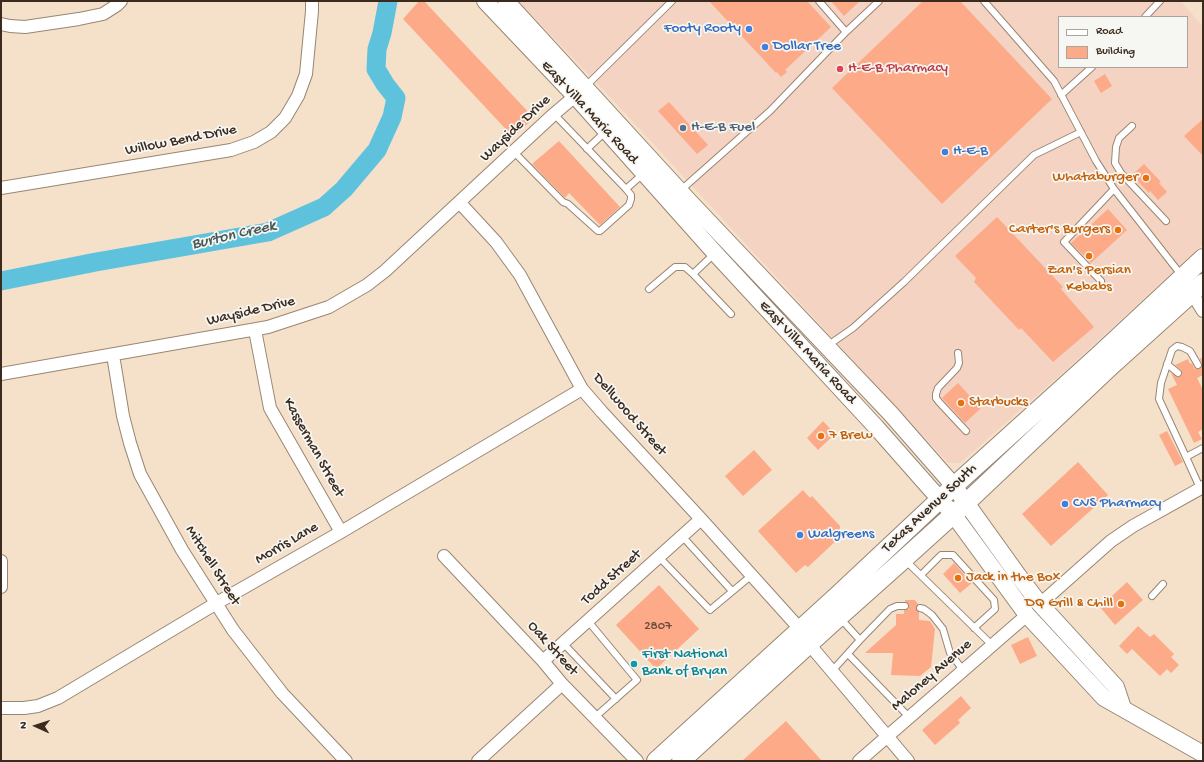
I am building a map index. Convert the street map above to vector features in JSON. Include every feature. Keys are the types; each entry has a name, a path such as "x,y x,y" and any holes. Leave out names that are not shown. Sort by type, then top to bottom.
{"main road":[{"name":"East Villa Maria Road","path":"485,1 680,191 891,414 967,502 1040,604 1116,687 1122,708"},
{"name":"East Villa Maria Road","path":"506,1 580,92 606,131 715,253 876,427 953,514 1027,615 1104,698 1203,754"},
{"name":"Texas Avenue South","path":"656,761 1203,258"},
{"name":"Texas Avenue South","path":"681,761 967,502 1112,365 1198,288"}],"street":[{"path":"1,24 10,26 25,26 79,19 103,14 118,5 121,1"},
{"name":"Willow Bend Drive","path":"1,188 231,150 254,142 271,132 285,118 298,96 306,74 312,1"},
{"name":"Wayside Drive","path":"1,374 255,330 288,321 329,307 367,285 385,271 460,203 554,114 580,92"},
{"name":"Dellwood Street","path":"460,203 496,242 520,275 582,389 800,629"},
{"path":"1182,276 1198,288 1203,311"},
{"name":"Kasserman Street","path":"255,330 270,408 341,532"},
{"name":"Mitchell Street","path":"113,355 123,416 140,474 182,550 232,630 282,693 346,761"},
{"name":"Morris Lane","path":"1,708 24,708 38,706 58,698 215,604 341,532 582,389"},
{"path":"1040,604 1111,541 1133,526 1202,487"},
{"name":"Todd Street","path":"543,661 701,519"},
{"name":"Oak Street","path":"444,556 543,661 594,718 637,761"},
{"path":"1,561 1,587"},
{"name":"Maloney Avenue","path":"860,761 1027,615"},
{"path":"810,644 908,761"},
{"path":"478,761 562,684"}],"lane":[{"path":"580,92 672,1"},
{"path":"819,1 846,32"},
{"path":"680,191 770,111 846,32 879,1"},
{"path":"984,1 1054,81 1080,132 1114,189 1182,276"},
{"path":"1146,16 1160,1"},
{"path":"1062,95 1091,68"},
{"path":"514,152 563,202 568,204 598,231 600,231 629,205 631,194 554,114"},
{"path":"1132,126 1119,138 1116,147 1115,163 1121,173 1166,221"},
{"path":"587,149 606,131"},
{"path":"826,347 853,328 904,282 1034,155 1080,132"},
{"path":"626,189 644,173"},
{"path":"1101,281 1064,242 1114,189"},
{"path":"693,274 715,253"},
{"path":"648,289 675,267 685,267 731,314"},
{"path":"1198,365 1190,351 1177,346 1172,350 1161,383 1159,399 1186,458 1202,487"},
{"path":"958,353 959,362 957,368 938,388 936,398 966,431"},
{"path":"1167,364 1178,373"},
{"path":"1186,458 1203,448"},
{"path":"682,536 732,592"},
{"path":"921,575 941,555 953,555 994,600 995,609 974,628"},
{"path":"659,557 710,610 752,575"},
{"path":"904,559 992,645"},
{"path":"1152,596 1163,584"},
{"path":"832,671 890,608 905,606"},
{"path":"920,608 932,615 943,629 950,653 963,670"},
{"path":"839,617 860,640"},
{"path":"588,621 637,680 594,718"},
{"path":"564,643 616,699"},
{"path":"848,654 909,717"}],"shaded area":[{"path":"518,1 1181,1 1203,27 1203,244 1066,370 960,463 948,463 610,97"}],"building":[{"path":"419,1 424,1 534,118 513,137 403,19"},
{"path":"709,1 807,1 831,27 785,70 787,72 781,77"},
{"path":"831,1 860,1 844,16"},
{"name":"H-E-B","path":"923,1 960,1 1052,99 942,204 832,88"},
{"path":"1105,74 1112,86 1101,93 1094,81"},
{"name":"H-E-B Fuel","path":"669,102 708,145 697,154 658,111"},
{"path":"1203,119 1203,156 1184,136"},
{"path":"559,141 620,207 600,225 569,193 565,198 532,164"},
{"name":"Whataburger","path":"1144,164 1161,182 1159,183 1167,192 1158,200 1132,175"},
{"path":"1108,209 1127,230 1091,263 1071,243"},
{"path":"997,217 1063,287 1061,289 1094,327 1053,362 1021,328 1019,330 974,282 976,278 955,256"},
{"path":"1203,357 1203,375 1197,378 1203,390 1203,429 1198,432 1202,439 1194,443 1168,389 1177,385 1171,373 1178,377 1182,374 1181,370 1175,365 1188,359 1190,364 1192,363 1195,369 1200,369 1202,365 1200,359"},
{"name":"Starbucks","path":"958,383 981,408 965,423 942,398"},
{"name":"7 Brew","path":"823,421 835,434 818,450 807,438"},
{"path":"1167,431 1183,462 1175,466 1159,435"},
{"path":"754,450 772,470 743,496 725,476"},
{"name":"CVS Pharmacy","path":"1078,462 1108,495 1051,546 1022,514"},
{"name":"Walgreens","path":"803,490 810,498 812,496 840,526 839,538 808,567 805,565 796,573 758,531"},
{"name":"Jack in the Box","path":"954,563 972,583 960,593 943,574"},
{"name":"DQ Grill & Chill","path":"1127,582 1143,600 1115,625 1100,607"},
{"path":"659,585 699,629 656,669 616,625"},
{"path":"905,600 915,600 918,604 916,609 919,612 919,620 930,621 935,629 931,667 920,676 891,675 893,653 865,653 896,625 896,614 904,614 904,610 909,609 909,604 905,602"},
{"path":"1138,626 1150,637 1154,634 1174,654 1171,657 1179,665 1171,673 1167,669 1160,676 1132,649 1127,654 1119,646"},
{"path":"1028,637 1037,656 1020,664 1011,645"},
{"path":"961,696 971,708 958,720 960,723 935,745 922,730"},
{"path":"786,721 822,761 742,761"}],"waterway":[{"name":"Burton Creek","path":"1,281 96,262 268,232 324,207 344,189 377,150 392,117 396,98 376,69 377,49 382,33 388,1"}],"place":[{"name":"Footy Rooty","path":"749,29"},
{"name":"Dollar Tree","path":"765,47"},
{"name":"H-E-B Pharmacy","path":"840,69"},
{"name":"H-E-B Fuel","path":"683,128"},
{"name":"H-E-B","path":"945,152"},
{"name":"Whataburger","path":"1146,178"},
{"name":"Carter's Burgers","path":"1118,230"},
{"name":"Zan's Persian Kebabs","path":"1089,256"},
{"name":"Starbucks","path":"961,403"},
{"name":"7 Brew","path":"821,436"},
{"name":"CVS Pharmacy","path":"1065,504"},
{"name":"Walgreens","path":"800,535"},
{"name":"Jack in the Box","path":"958,578"},
{"name":"DQ Grill & Chill","path":"1121,604"},
{"name":"First National Bank of Bryan","path":"634,664"}]}
